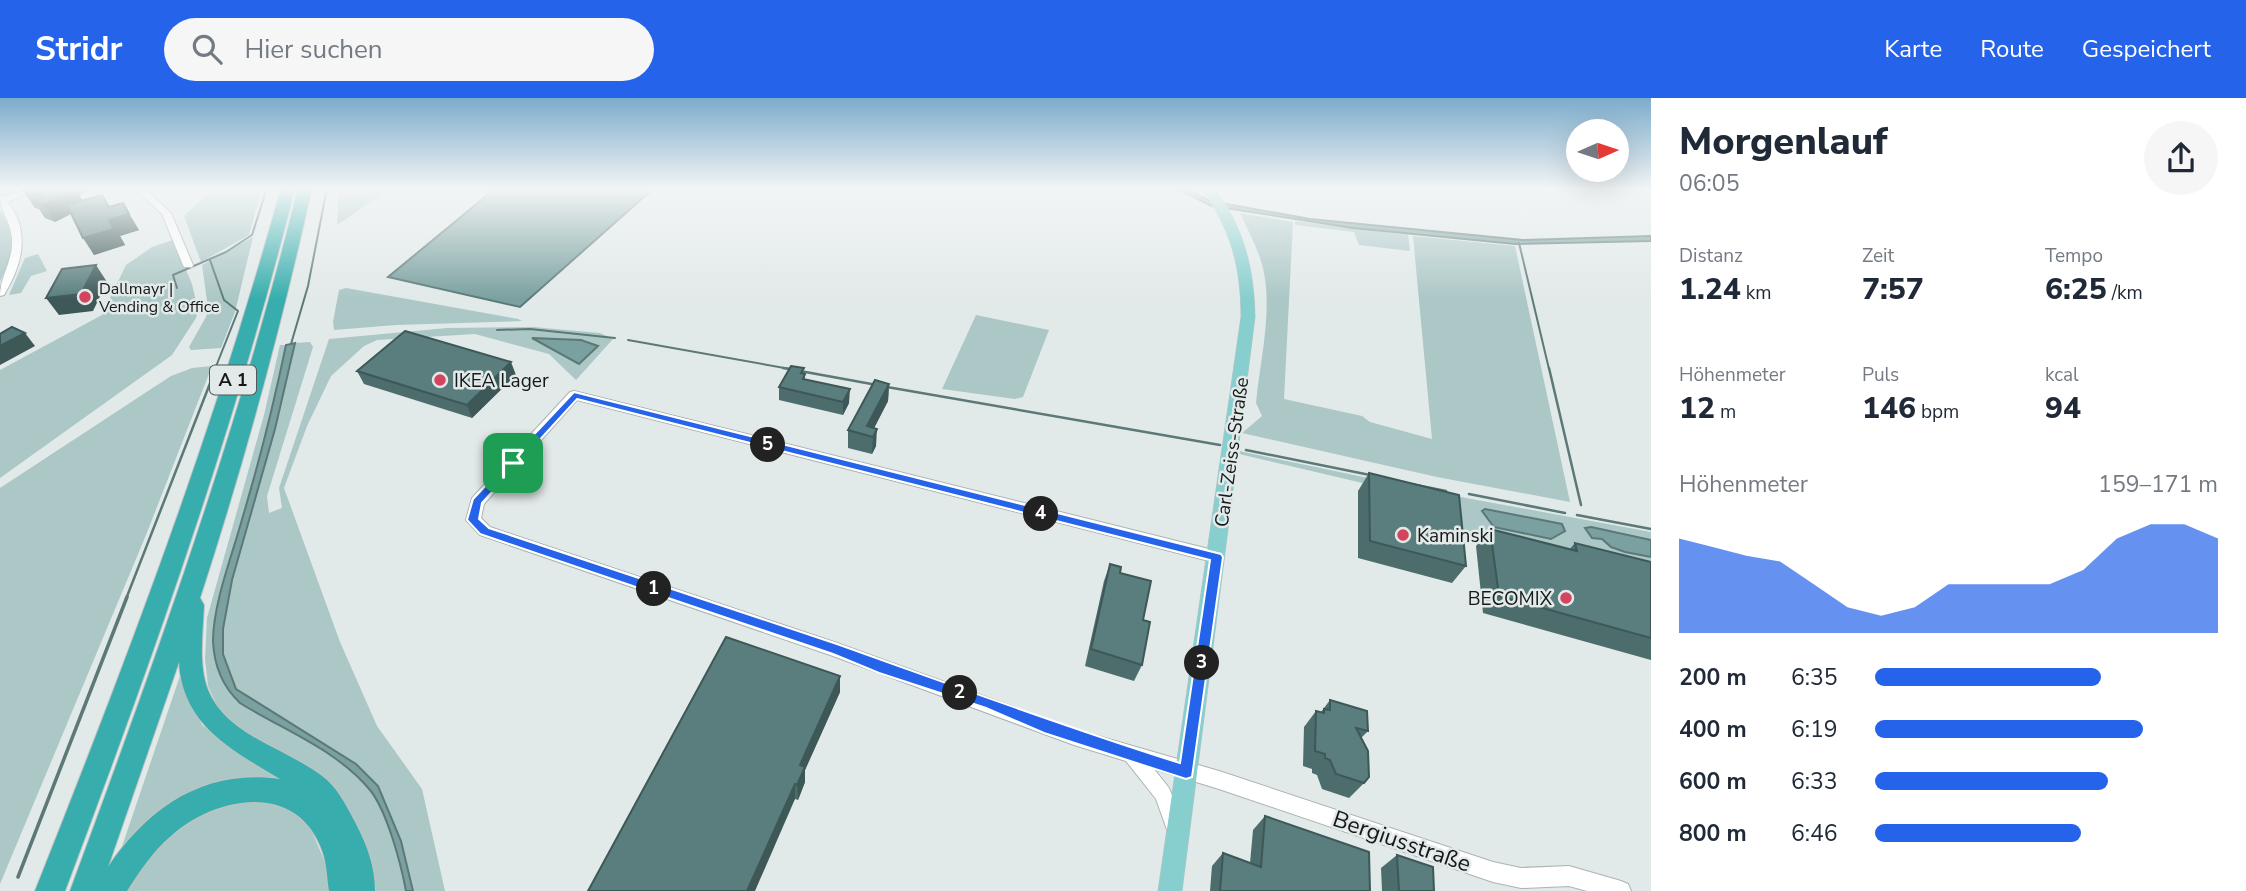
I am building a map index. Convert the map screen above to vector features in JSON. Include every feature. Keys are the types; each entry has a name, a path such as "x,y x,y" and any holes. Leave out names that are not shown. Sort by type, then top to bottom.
{"highway":[{"name":"A 1","path":"50,891 128,690 207,464 277,225"},
{"name":"A 1","path":"85,891 191,587 253,395 296,225"},
{"path":"191,587 193,670 199,698 214,720 250,750 316,788 331,804 353,846 360,891"},
{"path":"110,891 138,850 171,819 213,796 254,788 281,790 292,794 320,819 341,864 344,891"}],"main road":[{"name":"Carl-Zeiss-Straße","path":"1170,891 1217,557 1240,380 1248,291 1242,251 1229,225"}],"street":[{"path":"0,293 16,260 18,236 15,225"},
{"path":"171,225 188,265"},
{"name":"Bergiusstraße","path":"1217,557 574,395 477,502 473,520 485,531 829,647 879,667 989,703 1044,726 1219,780 1493,872 1521,878 1569,876 1620,891"},
{"path":"1132,755 1163,794 1178,834"}],"shaded area":[{"path":"0,225 8,225 11,237 10,254 0,282"},
{"path":"187,225 252,225 249,235 201,262"},
{"path":"451,225 612,225 520,307 388,277"},
{"path":"1246,225 1293,225 1284,399 1362,416 1370,422 1432,439 1413,236 1515,246 1570,502 1437,477 1242,433 1262,416 1256,403 1267,301 1263,268"},
{"path":"1295,225 1327,225 1408,235 1410,251 1359,245 1354,232"},
{"path":"1334,225 1371,225 1523,240 1651,236 1651,241 1515,244"},
{"path":"253,237 235,312 221,348 191,350 189,347 206,317 208,308 202,265"},
{"path":"173,240 192,284 198,310 196,318 172,355 0,478 0,370 102,315 126,265 152,247"},
{"path":"38,254 47,271 31,276 21,293 9,295 25,258"},
{"path":"346,288 522,321 334,330 339,290"},
{"path":"976,315 1049,330 1023,397 1015,399 942,389"},
{"path":"533,327 600,333 613,339 576,380 549,354 475,334 377,340 364,346 331,376 307,426 284,488 340,642 377,726 422,789 445,891 413,891 401,841 378,786 356,764 236,689 223,654 223,629 232,580 275,429 295,343 310,342 313,347 267,496 269,513 282,508 279,488 329,339 447,328"},
{"path":"532,338 581,340 598,346 579,364"},
{"path":"295,343 275,429 232,580 223,629 223,654 236,689 356,764 378,786 401,841 413,891 406,891 388,824 370,790 325,752 240,703 224,683 215,659 214,626 220,595 261,452 286,345"},
{"path":"280,345 286,345 268,430 217,615 217,662 225,684 240,703 325,752 341,763 369,790 387,824 406,891 370,891 249,736 218,708 208,686 205,659 207,618 264,415"},
{"path":"212,366 146,535 0,884 0,488 171,376 192,368"},
{"path":"1239,451 1450,495 1651,532 1651,569 1456,531 1452,504 1239,454"},
{"path":"1485,509 1562,524 1565,531 1551,539 1494,527 1482,511"},
{"path":"1585,528 1651,540 1651,557 1625,552 1611,547 1602,539 1592,538"},
{"path":"181,673 202,725 287,780 262,778 226,782 114,870"},
{"path":"260,795 306,817 330,874 331,891 117,891 150,846 202,807"}],"building":[{"path":"77,225 112,225 114,229 83,238"},
{"path":"96,265 81,294 46,298 62,269"},
{"path":"12,327 25,333 0,346 0,334"},
{"name":"IKEA Lager","path":"405,331 511,362 467,405 357,371"},
{"path":"791,366 804,368 801,373 805,374 803,379 850,389 843,402 779,387"},
{"path":"875,380 889,384 867,426 877,429 873,437 848,430"},
{"path":"1369,473 1459,495 1466,566 1370,541"},
{"name":"BECOMIX","path":"1490,529 1577,551 1575,543 1651,562 1651,638 1499,596"},
{"path":"1110,564 1121,567 1120,573 1151,581 1143,620 1150,622 1142,665 1091,649"},
{"path":"726,637 840,676 800,765 805,767 747,891 588,891"},
{"path":"1330,700 1367,711 1368,731 1356,728 1368,751 1369,777 1364,783 1336,774 1325,754 1315,751 1316,711 1324,713 1324,709 1330,710"},
{"path":"1265,816 1369,852 1370,891 1220,891 1223,853 1261,867"},
{"path":"1397,855 1433,867 1434,891 1399,891"}],"waterway":[{"path":"177,288 173,275 226,252 252,235 255,225"},
{"path":"291,344 308,286 320,225"},
{"path":"1519,243 1549,369"},
{"path":"210,260 224,300 238,311 215,369"},
{"path":"497,330 530,329 615,338"},
{"path":"628,340 790,369 783,368"},
{"path":"126,599 216,368"},
{"path":"1549,368 1581,505"},
{"path":"800,371 877,385"},
{"path":"887,387 1220,445"},
{"path":"1246,450 1370,475"},
{"path":"1411,484 1446,491"},
{"path":"1469,494 1565,513"},
{"path":"1577,515 1651,529"},
{"path":"18,877 127,597"}],"place":[{"name":"Dallmayr | Vending & Office","path":"85,297"},
{"name":"IKEA Lager","path":"440,380"},
{"name":"Kaminski","path":"1403,535"},
{"name":"BECOMIX","path":"1566,598"}],"route":[{"path":"574,395 1217,557 1186,772 1044,726 989,703 485,531 473,520 477,502 513,463 574,395"}]}
